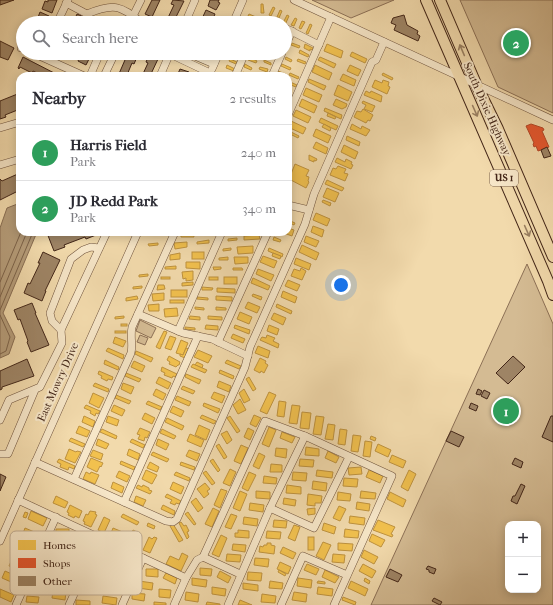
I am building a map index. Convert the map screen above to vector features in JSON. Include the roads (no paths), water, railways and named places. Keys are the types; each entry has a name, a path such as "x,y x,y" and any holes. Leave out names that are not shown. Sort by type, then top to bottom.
{"highway":[{"name":"South Dixie Highway","path":"426,0 553,295"},
{"name":"South Dixie Highway","path":"440,0 553,257"}],"street":[{"path":"120,8 124,0"},
{"path":"60,16 67,2 87,14 99,9 120,8 133,16 141,0"},
{"path":"188,16 195,0"},
{"path":"236,16 243,0"},
{"path":"294,0 553,120"},
{"path":"292,106 331,17"},
{"path":"292,32 319,44"},
{"path":"35,462 166,521 173,522 178,517 244,370 250,347 305,224 316,188 372,59 382,41"},
{"path":"53,60 76,72"},
{"path":"92,72 97,60"},
{"path":"106,72 112,60"},
{"path":"162,72 166,60"},
{"path":"182,60 204,72"},
{"path":"205,60 214,64"},
{"path":"210,72 216,60"},
{"path":"237,72 242,60"},
{"path":"274,72 279,60"},
{"path":"0,128 16,123"},
{"path":"0,165 16,160"},
{"path":"292,206 309,210"},
{"path":"0,420 9,400 40,387 62,343 61,330 105,236"},
{"name":"East Mowry Drive","path":"0,541 136,236"},
{"path":"74,479 131,353 131,332 173,236"},
{"path":"178,331 220,236"},
{"path":"218,342 266,236"},
{"path":"61,330 59,330 52,321 50,313 71,259 83,250 91,247 99,248"},
{"path":"138,314 178,331 218,342 248,356"},
{"path":"124,502 198,336"},
{"path":"0,454 8,454 35,390"},
{"path":"174,605 186,578 197,560 202,557 264,421 305,436 392,476 334,605"},
{"path":"228,605 240,574 270,508 305,436"},
{"path":"270,508 314,528 349,457"},
{"path":"18,500 85,531"},
{"path":"50,531 56,517"},
{"path":"281,605 303,556 347,575"},
{"path":"202,557 240,574"},
{"path":"143,558 186,578"},
{"path":"16,605 21,595"},
{"path":"69,605 74,595"},
{"path":"122,605 126,595"}],"water":[{"path":"16,205 16,236 35,236 3,313 15,337 9,354 0,358 0,228 7,208"}],"place":[{"name":"JD Redd Park","path":"516,43"},
{"name":"Harris Field","path":"506,411"}]}
